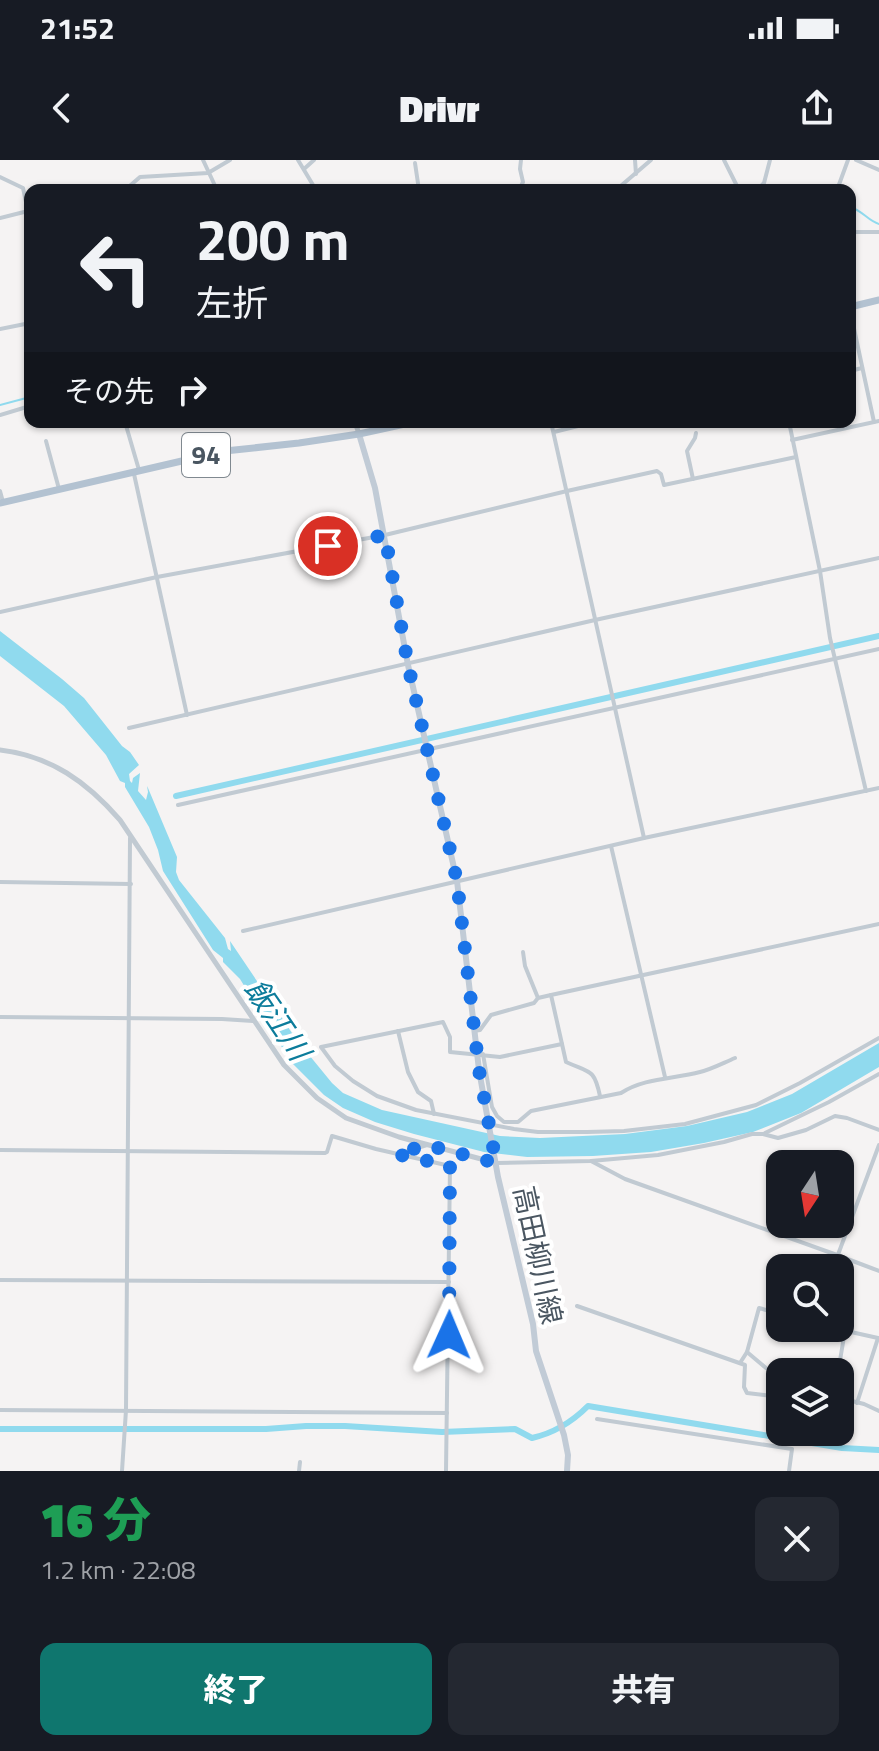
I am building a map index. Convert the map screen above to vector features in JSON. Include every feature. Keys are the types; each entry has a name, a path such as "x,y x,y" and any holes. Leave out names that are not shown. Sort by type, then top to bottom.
{"main road":[{"path":"856,306 879,300"},
{"name":"94","path":"2,502 225,451 299,443 386,428"},
{"name":"高田柳川線","path":"359,434 375,488 408,665 457,881 474,1031 480,1053 495,1161 533,1324 536,1351 564,1435 567,1471"}],"street":[{"path":"203,160 214,184"},
{"path":"132,184 140,177 208,173 230,160"},
{"path":"298,160 312,184"},
{"path":"303,169 314,160"},
{"path":"521,160 522,184"},
{"path":"635,160 636,174"},
{"path":"624,184 651,160"},
{"path":"724,160 736,184"},
{"path":"763,184 770,160"},
{"path":"839,184 848,160"},
{"path":"856,160 879,170"},
{"path":"415,163 418,184"},
{"path":"0,177 23,188 24,192"},
{"path":"0,218 24,212"},
{"path":"856,232 879,232"},
{"path":"0,329 24,324"},
{"path":"856,338 876,421 856,426"},
{"path":"856,370 862,368"},
{"path":"0,415 24,408"},
{"path":"126,428 187,715"},
{"path":"357,428 359,434"},
{"path":"553,428 644,838"},
{"path":"554,432 570,428"},
{"path":"790,428 820,571 830,638 866,791"},
{"path":"792,440 845,428"},
{"path":"693,479 687,451 696,433"},
{"path":"46,441 59,489"},
{"path":"0,612 157,577 385,535 657,471 664,485 796,457"},
{"path":"0,491 2,502"},
{"path":"129,728 879,558"},
{"path":"178,805 879,649"},
{"path":"0,750 31,755 65,771 111,810 284,1065 331,1109 365,1126 495,1161 591,1161 658,1155 752,1134 778,1138 806,1130 835,1116 879,1130"},
{"path":"243,931 644,838 879,788"},
{"path":"122,1471 126,1410 130,836"},
{"path":"611,846 666,1078"},
{"path":"0,882 131,884"},
{"path":"474,1031 480,1030 491,1015 534,1003 538,998 879,924"},
{"path":"523,952 538,998"},
{"path":"551,995 566,1062 590,1072 597,1079 600,1096"},
{"path":"0,1017 253,1021"},
{"path":"562,1044 500,1057 450,1052 450,1037 443,1022 321,1047 335,1066 377,1096 434,1114 488,1124 538,1132 587,1132 685,1124 756,1105 879,1038"},
{"path":"398,1031 408,1072 418,1092 431,1101 434,1114"},
{"path":"480,1053 492,1107 504,1122 518,1122 531,1111 621,1093 643,1083 701,1072 735,1058"},
{"path":"763,1134 879,1074"},
{"path":"0,1150 325,1153 332,1136 450,1166 446,1471"},
{"path":"396,1154 427,1145"},
{"path":"837,1254 879,1145"},
{"path":"591,1161 625,1179 834,1254"},
{"path":"873,1162 879,1165"},
{"path":"854,1261 879,1271"},
{"path":"0,1280 449,1282"},
{"path":"577,1306 745,1365 744,1387 747,1393 766,1395"},
{"path":"740,1363 747,1352 759,1308 766,1310"},
{"path":"854,1333 879,1338 857,1403"},
{"path":"747,1352 766,1368"},
{"path":"854,1402 879,1411"},
{"path":"0,1410 447,1413"},
{"path":"597,1419 792,1449 789,1471"},
{"path":"299,1471 300,1462"}],"water":[{"name":"飯江川","path":"0,631 84,698 130,752 139,765 129,774 130,781 132,783 140,773 138,791 146,800 148,788 177,857 179,880 225,938 231,951 230,941 296,1039 343,1093 382,1110 500,1136 540,1138 625,1134 687,1126 747,1112 792,1094 879,1043 879,1067 801,1113 753,1132 651,1152 527,1157 484,1152 375,1122 343,1108 324,1095 291,1062 240,979 213,950 163,871 149,827 125,783 120,781 106,755 64,706 0,656"}],"waterway":[{"path":"856,209 879,224"},
{"path":"0,405 24,399"},
{"path":"176,796 879,636"},
{"path":"0,1429 345,1426 442,1432 515,1429 532,1438 562,1426 588,1406 842,1448 879,1450"}],"route":[{"path":"328,546 385,535 408,665 457,881 479,1070 496,1163 427,1145 396,1154 450,1166 449,1335"}]}
